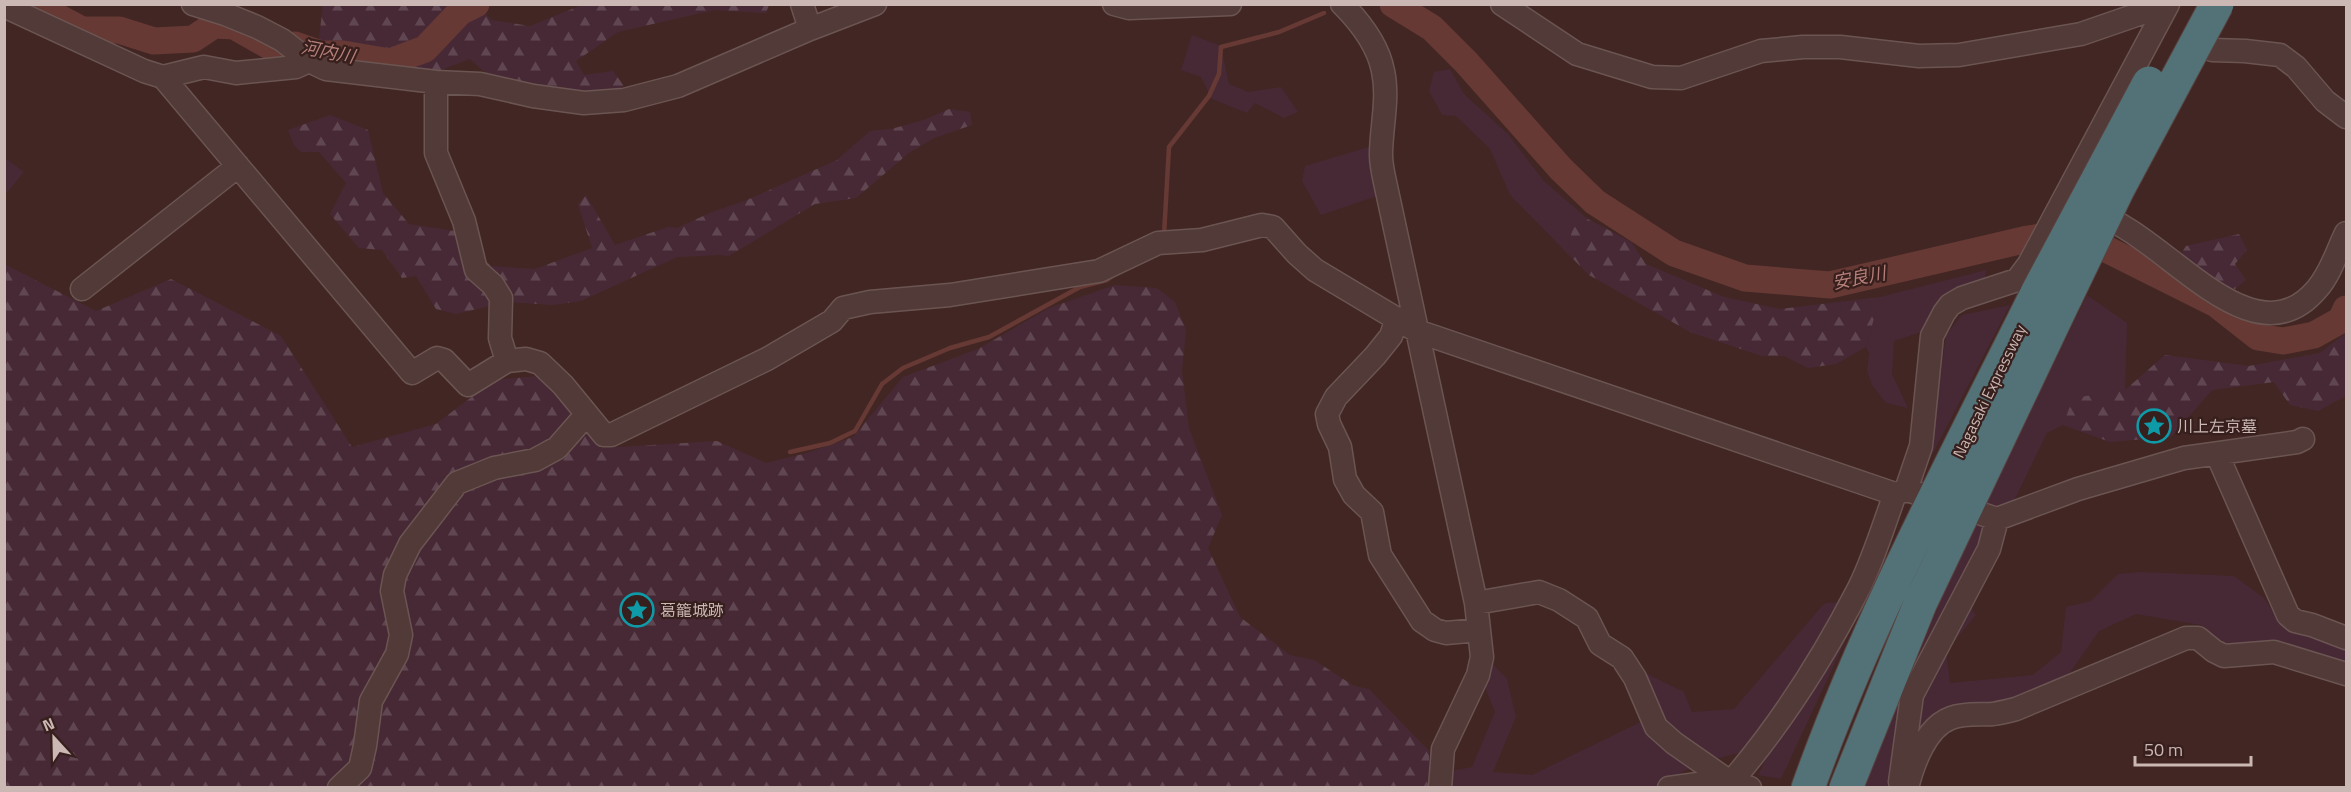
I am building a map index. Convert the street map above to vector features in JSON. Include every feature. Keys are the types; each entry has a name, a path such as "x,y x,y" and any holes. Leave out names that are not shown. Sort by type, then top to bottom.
{"highway":[{"name":"Nagasaki Expressway","path":"1808,788 1832,718 1918,533 2096,180 2193,4"},
{"name":"Nagasaki Expressway","path":"1846,788 2044,285 2118,189 2217,4"},
{"path":"1797,788 1832,718"}],"street":[{"path":"193,4 257,27 326,69 436,82 480,84 532,96 584,103 624,100 678,86 874,4"},
{"path":"802,4 810,29"},
{"path":"1114,4 1129,8 1230,4"},
{"path":"1342,4 1374,45 1384,71 1381,156 1476,603 1482,657 1478,675 1443,749 1440,788"},
{"path":"1502,4 1577,54 1652,77 1681,78 1761,51 1782,49 1840,47 1919,56 1959,55 2080,34 2168,4"},
{"path":"1736,783 1786,712 1860,586 1907,492 1921,446 1932,336 1944,313 1950,305 1962,298 2017,280 2044,285 2056,212 2168,4"},
{"path":"4,6 144,71 163,77 412,373 437,358 444,360 468,385 507,360 526,359 540,363 562,385 604,435 611,435 767,359 832,321 843,308 870,302 950,295 1099,271 1158,243 1202,240 1262,225 1273,227 1315,270 1417,331 1907,492"},
{"path":"2212,50 2280,55 2296,67 2325,101 2346,117"},
{"path":"163,77 204,67 236,73 296,67 297,52"},
{"path":"436,82 436,153 464,220 476,270 493,285 501,298 500,338 507,360"},
{"path":"82,289 238,166"},
{"path":"2056,212 2067,209 2098,215 2116,223 2147,242 2226,299 2243,308 2265,314 2296,307 2316,291 2328,275 2346,233"},
{"path":"1397,318 1391,336 1336,397 1327,414 1329,424 1340,447 1345,479 1354,495 1372,512 1380,555 1422,621 1435,630 1446,633 1479,630"},
{"path":"339,788 360,768 371,701 398,654 401,635 392,591 395,575 410,544 457,483 494,468 535,460 556,448 586,415"},
{"path":"1899,788 1912,695 1989,549 1989,516 2184,458 2297,442 2303,439"},
{"path":"2217,454 2288,615 2295,621 2346,638"},
{"path":"1476,603 1539,592 1559,600 1587,618 1600,644 1622,658 1635,678 1656,727 1674,743 1736,783"},
{"path":"1907,788 1910,775 1925,745 1933,731 1942,722 1952,717 1975,713 1991,714 2016,709 2186,638 2198,638 2224,656 2274,652 2346,674"},
{"path":"1669,788 1736,783"}],"green space":[{"path":"323,5 479,5 491,20 530,26 582,5 769,5 766,13 714,10 618,32 576,61 584,75 613,71 624,86 603,94 541,89 489,76 470,59 435,72 332,62 319,38"},
{"path":"1192,35 1221,46 1229,84 1248,92 1281,87 1298,112 1284,118 1255,103 1247,113 1212,99 1201,77 1181,70"},
{"path":"1450,69 1464,94 1508,134 1544,181 1588,219 1573,228 1566,252 1510,195 1490,149 1456,116 1442,115 1429,91 1434,72"},
{"path":"949,109 970,112 972,125 934,138 909,153 856,198 815,204 729,256 677,257 581,301 552,305 507,302 456,314 436,309 416,276 402,278 382,250 359,248 330,214 346,183 319,152 301,152 294,145 288,130 330,115 368,130 383,193 409,224 454,231 491,266 535,269 592,248 578,204 586,195 615,245 668,227 677,228 837,160 870,131 891,129 924,120"},
{"path":"1372,146 1377,196 1321,215 1302,181 1305,166"},
{"path":"5,158 24,172 5,195"},
{"path":"1588,219 1631,242 1646,264 1724,297 1780,309 1880,297 1866,347 1836,364 1808,368 1784,356 1762,356 1690,332 1589,275 1566,252 1573,228"},
{"path":"2239,234 2247,250 2235,264 2246,280 2229,294 2179,257 2186,246"},
{"path":"4,264 96,311 171,279 281,336 352,447 436,424 494,380 540,376 601,448 717,441 766,463 807,453 853,437 903,377 978,349 1049,308 1115,285 1157,288 1175,302 1186,330 1182,371 1189,428 1222,515 1208,548 1240,617 1290,655 1314,660 1354,686 1369,689 1429,751 1429,787 5,787"},
{"path":"1986,270 1985,279 1944,294 1921,332 1894,341 1892,374 1908,408 1886,403 1872,385 1867,371 1869,353 1866,347 1880,297"},
{"path":"2087,295 2127,323 2125,391 2074,398 2063,425 2047,433 2011,507 1969,605 1976,615 1946,651 1950,683 2033,675 2061,652 2066,607 2091,601 2118,574 2140,572 2234,576 2264,598 2284,628 2346,646 2346,666 2219,647 2201,625 2136,614 2099,631 2065,680 2004,705 1952,713 1890,781 1888,787 1864,788 1950,578"},
{"path":"2010,305 1929,461 1946,335 1962,315"},
{"path":"2346,333 2346,396 2318,411 2290,405 2274,382 2212,390 2171,437 2110,442 2063,425 2073,398 2125,390 2165,355 2249,366 2320,353"},
{"path":"1826,603 1863,603 1781,779 1758,775 1774,743 1695,765 1656,787 1450,787 1446,772 1472,767 1495,712 1482,680 1490,661 1507,679 1516,717 1493,772 1532,775 1659,713 1641,671 1684,692 1692,712 1734,709 1821,607"}],"waterway":[{"name":"河内川","path":"33,4 82,30 119,30 154,41 193,39 214,25 234,26 271,47 295,45 321,54 343,54 390,62 425,49 460,12 476,4"},
{"name":"安良川","path":"1393,4 1432,28 1466,62 1561,169 1595,202 1674,253 1745,278 1830,285 2028,239 2072,232 2216,304 2258,337 2283,341 2314,335 2341,320 2346,309"},
{"path":"1164,235 1169,147 1209,96 1219,74 1221,47 1279,32 1324,13"},
{"path":"790,452 830,443 855,431 882,384 903,368 950,348 989,337 1080,287 1111,277"}],"place":[{"name":"川上左京墓","path":"2154,426"},
{"name":"葛籠城跡","path":"637,610"}]}
